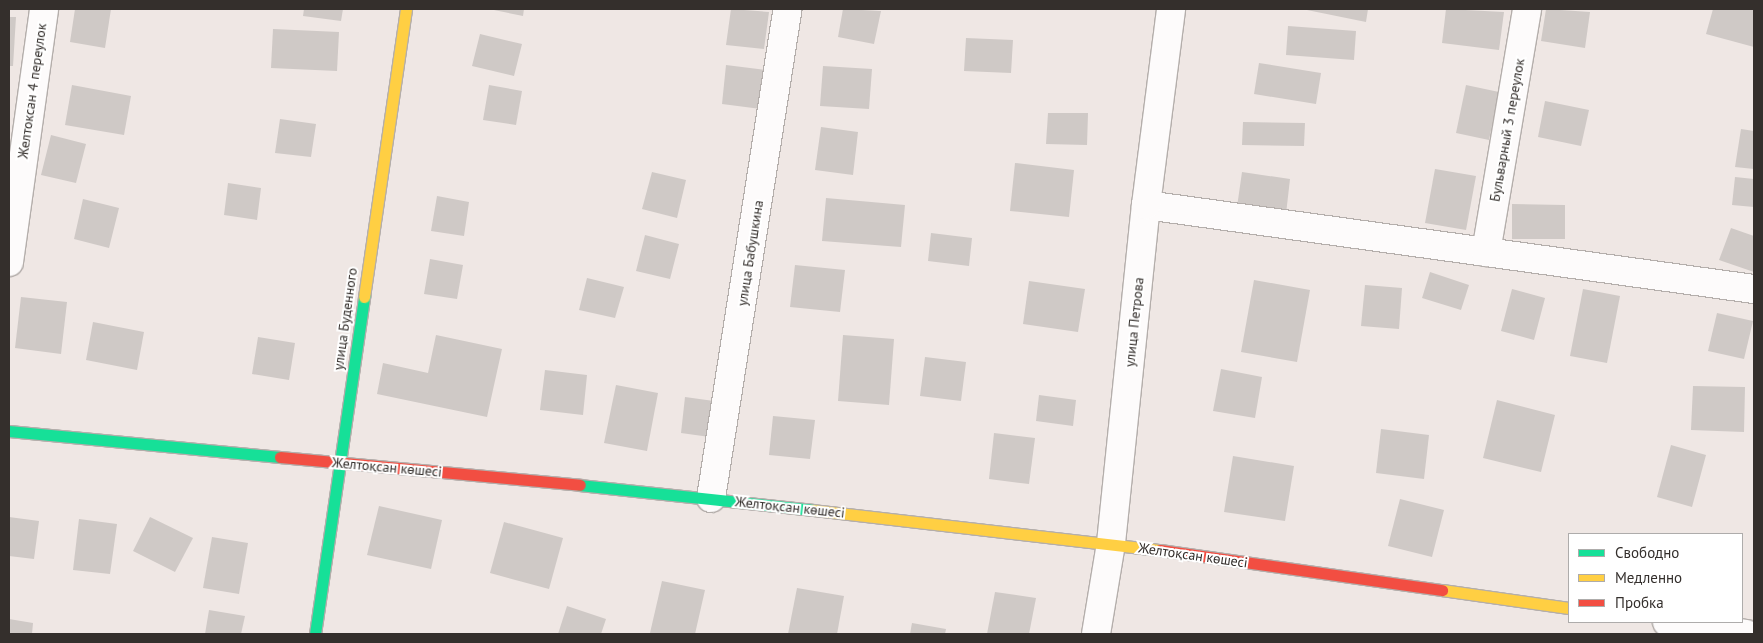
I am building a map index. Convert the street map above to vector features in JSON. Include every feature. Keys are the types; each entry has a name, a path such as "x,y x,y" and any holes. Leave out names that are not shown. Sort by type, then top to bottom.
{"street":[{"name":"Желтоксан 4 переулок","path":"9,262 44,9"},
{"name":"улица Буденного","path":"315,634 406,9"},
{"name":"улица Бабушкина","path":"712,498 788,9"},
{"name":"улица Петрова","path":"1096,634 1110,543 1146,205 1172,9"},
{"name":"Бульварный 3 переулок","path":"1486,252 1527,9"},
{"path":"1146,205 1754,289"},
{"name":"Желтоқсан көшесі","path":"9,431 712,498 1110,543 1568,608"},
{"path":"1673,623 1732,633"}],"building":[{"path":"75,9 111,9 105,48 70,42"},
{"path":"304,9 343,9 341,21 303,16"},
{"path":"489,9 524,9 523,16"},
{"path":"731,9 769,12 764,49 726,45"},
{"path":"843,9 881,11 874,44 838,37"},
{"path":"1302,9 1368,9 1366,22"},
{"path":"1446,9 1504,12 1499,50 1442,43"},
{"path":"1546,9 1590,12 1585,48 1541,41"},
{"path":"1713,9 1754,10 1754,47 1706,34"},
{"path":"9,17 16,17 13,66 9,66"},
{"path":"1288,26 1356,31 1354,60 1286,55"},
{"path":"273,29 339,32 337,71 271,68"},
{"path":"480,34 522,44 514,76 472,66"},
{"path":"966,38 1013,40 1011,73 964,71"},
{"path":"1259,63 1321,73 1316,104 1254,94"},
{"path":"726,65 766,70 761,109 722,104"},
{"path":"823,66 872,69 869,109 820,106"},
{"path":"72,85 131,96 124,135 65,125"},
{"path":"489,85 522,91 516,125 483,120"},
{"path":"1466,85 1499,92 1489,140 1456,133"},
{"path":"1545,101 1589,110 1581,146 1538,137"},
{"path":"1048,113 1088,113 1087,145 1046,144"},
{"path":"280,119 316,124 311,157 275,153"},
{"path":"1243,122 1305,123 1304,146 1242,145"},
{"path":"821,127 858,132 853,175 815,170"},
{"path":"1741,129 1754,131 1754,169 1735,167"},
{"path":"51,135 86,144 76,183 41,175"},
{"path":"1015,163 1074,170 1069,217 1010,211"},
{"path":"1435,169 1476,176 1466,230 1425,223"},
{"path":"652,172 686,180 677,218 642,209"},
{"path":"1242,172 1290,179 1286,214 1237,207"},
{"path":"1735,177 1754,179 1754,207 1732,205"},
{"path":"228,183 261,188 257,220 224,215"},
{"path":"437,196 469,202 464,236 431,231"},
{"path":"826,198 905,205 901,247 822,241"},
{"path":"83,199 119,208 109,248 74,239"},
{"path":"1512,204 1565,205 1565,239 1512,239"},
{"path":"1731,228 1754,236 1754,272 1719,260"},
{"path":"931,233 972,238 969,266 928,261"},
{"path":"645,235 679,244 670,279 636,271"},
{"path":"430,259 463,265 457,299 424,294"},
{"path":"795,265 845,270 840,312 790,307"},
{"path":"1430,272 1469,285 1461,310 1422,298"},
{"path":"587,278 624,287 615,318 579,310"},
{"path":"1254,280 1310,290 1297,362 1241,352"},
{"path":"1029,281 1085,289 1078,332 1023,324"},
{"path":"1365,285 1402,288 1399,329 1361,326"},
{"path":"1512,289 1545,298 1534,340 1501,331"},
{"path":"1583,289 1620,296 1607,363 1570,356"},
{"path":"21,297 67,302 61,354 15,348"},
{"path":"1717,313 1753,321 1744,359 1708,351"},
{"path":"93,322 144,332 137,370 86,360"},
{"path":"436,335 502,349 487,417 377,394 383,363 428,373"},
{"path":"843,335 894,339 889,405 838,401"},
{"path":"258,337 295,343 289,380 252,374"},
{"path":"925,357 966,362 961,401 920,396"},
{"path":"1221,369 1262,377 1255,418 1213,411"},
{"path":"545,370 587,375 583,415 540,410"},
{"path":"616,385 658,393 647,451 604,443"},
{"path":"1693,386 1745,387 1744,432 1691,430"},
{"path":"1039,395 1076,400 1073,426 1036,421"},
{"path":"685,397 721,402 717,438 681,433"},
{"path":"1497,400 1555,415 1541,472 1483,458"},
{"path":"773,416 815,420 810,459 769,455"},
{"path":"1381,429 1429,435 1424,479 1376,473"},
{"path":"994,433 1035,438 1029,484 989,479"},
{"path":"1671,445 1706,455 1692,507 1657,497"},
{"path":"1233,456 1294,466 1285,521 1224,512"},
{"path":"1400,499 1444,510 1432,557 1388,546"},
{"path":"379,506 442,520 431,569 367,555"},
{"path":"9,517 39,521 34,559 9,556"},
{"path":"150,517 193,538 175,572 133,551"},
{"path":"79,519 117,524 110,574 73,570"},
{"path":"504,522 563,538 549,589 490,573"},
{"path":"212,537 248,543 239,594 203,588"},
{"path":"662,581 705,590 695,634 650,633"},
{"path":"797,588 844,596 837,634 788,634"},
{"path":"995,592 1036,598 1029,634 987,634"},
{"path":"567,606 606,619 601,634 558,634"},
{"path":"209,610 245,616 241,634 205,634"},
{"path":"9,619 33,623 32,634 9,634"},
{"path":"912,623 946,629 945,634 910,634"}],"traffic: fast":[{"path":"315,634 364,297"},
{"path":"9,431 280,457"},
{"path":"580,485 813,510"}],"traffic: slow":[{"path":"364,297 406,9"},
{"path":"813,510 1160,550"},
{"path":"1442,590 1568,608"}],"traffic: jam":[{"path":"280,457 580,485"},
{"path":"1160,550 1442,590"}]}
